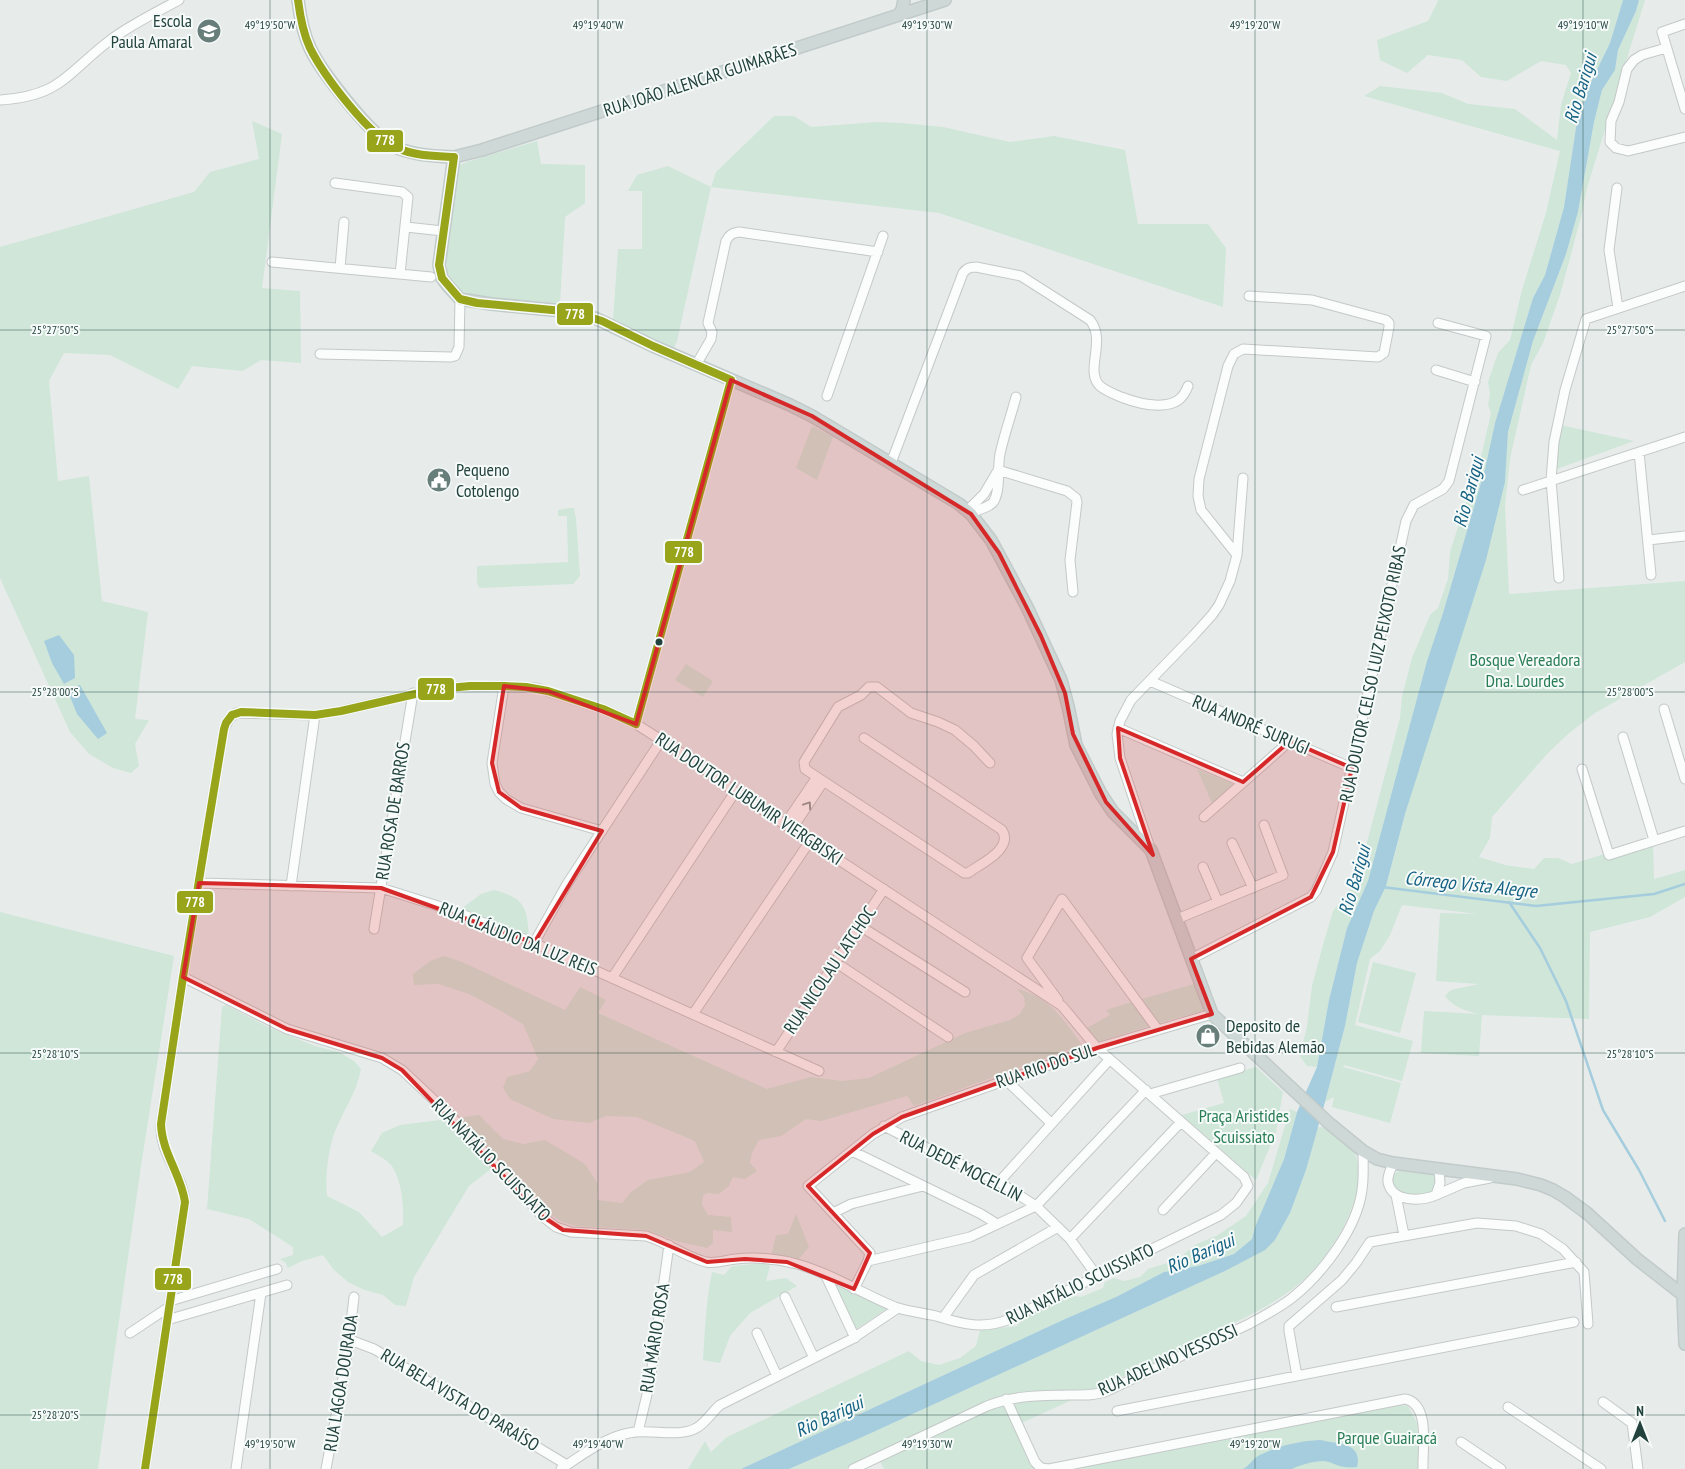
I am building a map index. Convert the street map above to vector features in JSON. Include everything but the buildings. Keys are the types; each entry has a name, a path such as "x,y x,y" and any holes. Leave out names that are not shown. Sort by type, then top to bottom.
{"main road":[{"name":"RUA JOÃO ALENCAR GUIMARÃES","path":"298,0 302,25 311,50 333,82 374,132 399,149 427,155 454,157 492,147 945,0"},
{"path":"898,15 902,10 904,0"},
{"path":"454,157 439,258 440,271 448,286 460,299 477,303 563,311 602,321 812,416 970,512 999,553 1045,644 1065,693 1076,745 1101,794 1113,812 1151,850 1212,1014 1330,1124 1363,1152 1377,1159 1439,1170 1502,1176 1541,1185 1565,1197 1588,1214 1637,1259 1684,1296"},
{"path":"1685,1234 1685,1344"}],"street":[{"path":"0,100 24,98 53,88 71,75 110,40 179,0"},
{"path":"1685,24 1662,32 1685,109"},
{"path":"1666,48 1642,55 1634,60 1627,69 1612,121 1610,142 1616,148 1628,151 1685,137"},
{"path":"335,183 402,192 408,197 400,274"},
{"path":"1617,188 1609,250 1618,308"},
{"path":"340,268 344,222"},
{"path":"406,227 443,231"},
{"path":"696,365 711,339 712,332 708,325 728,236 739,232 878,252"},
{"path":"827,396 883,236"},
{"path":"272,262 431,277"},
{"path":"891,463 963,273 971,267 1021,276 1090,320 1094,326 1097,338 1094,375 1100,386 1105,390 1126,399 1154,406 1177,402 1183,397 1188,386"},
{"path":"1560,578 1551,480 1554,442 1586,319 1685,286"},
{"path":"1237,555 1202,510 1198,496 1202,467 1210,454 1210,437 1228,366 1234,354 1238,350 1243,349 1378,357 1384,353 1389,327 1389,323 1386,320 1312,300 1249,296"},
{"path":"320,354 451,358 455,356 459,347 460,299"},
{"name":"RUA DOUTOR CELSO LUIZ PEIXOTO RIBAS","path":"1191,959 1306,900 1314,894 1334,846 1406,521 1414,505 1419,500 1443,489 1447,485 1486,336 1438,323"},
{"path":"1436,370 1475,382"},
{"path":"636,724 731,380"},
{"path":"970,512 990,506 994,502 1001,452 1016,397"},
{"path":"1523,490 1685,437"},
{"path":"1639,452 1651,575"},
{"path":"998,470 1067,492 1076,498 1070,560 1073,592"},
{"path":"1151,850 1120,758 1117,742 1118,728 1126,707 1194,635 1219,605 1230,581 1237,555 1243,478"},
{"path":"1648,540 1685,536"},
{"name":"RUA ANDRÉ SURUGI","path":"1150,681 1352,768"},
{"path":"504,686 492,763 495,784 499,792 520,808 602,831"},
{"name":"RUA DOUTOR LUBUMIR VIERGBISKI","path":"198,884 224,729 232,715 242,712 315,715 341,711 413,693 453,687 504,686 548,690 603,709 636,724 702,766 735,792 1062,1006 1097,1048 1244,1177 1248,1183"},
{"path":"864,738 999,827 1005,838 1002,848 968,873 961,872 805,769 804,762 838,706 861,695 873,686 877,687 911,713 955,730 970,742 990,763"},
{"name":"RUA ROSA DE BARROS","path":"374,929 413,693"},
{"path":"1664,709 1685,778"},
{"path":"291,886 315,715"},
{"path":"1118,728 1243,782"},
{"path":"1623,737 1654,840"},
{"path":"534,943 560,896 662,740"},
{"path":"1204,818 1290,741"},
{"path":"1582,768 1608,855 1685,831"},
{"path":"788,826 820,779"},
{"path":"612,978 735,792"},
{"path":"1177,919 1283,875 1264,825"},
{"path":"693,1014 810,840"},
{"path":"1232,843 1253,888"},
{"path":"1204,866 1218,902"},
{"path":"145,1469 185,1202 182,1188 163,1148 160,1132 198,884"},
{"name":"RUA CLÁUDIO DA LUZ REIS","path":"198,884 381,888 454,912 534,943 819,1071"},
{"name":"RUA NICOLAU LATCHOC","path":"776,1052 884,889"},
{"path":"1062,1006 1027,958 1062,899 1158,1030"},
{"path":"860,926 965,992"},
{"path":"835,962 948,1037"},
{"name":"RUA NATÁLIO SCUISSIATO","path":"183,977 275,1023 303,1034 382,1058 402,1070 451,1116 542,1216 556,1227 571,1232 646,1236 669,1244 707,1262 745,1259 773,1260 798,1265 898,1308 976,1325 996,1324 1010,1319 1221,1215 1236,1203 1247,1188 1248,1183"},
{"name":"RUA RIO DO SUL","path":"833,1213 808,1186 884,1126 907,1115 1097,1048 1212,1014"},
{"path":"998,1182 1110,1059"},
{"path":"868,1261 970,1237 1036,1206 1148,1092 1240,1068"},
{"path":"1006,1080 1051,1123"},
{"path":"1070,1239 1181,1122"},
{"name":"RUA DEDÉ MOCELLIN","path":"884,1126 998,1182 1036,1206 1070,1239 1096,1276"},
{"path":"852,1151 997,1224"},
{"name":"RUA ADELINO VESSOSSI","path":"852,1469 873,1465 987,1406 1006,1400 1019,1397 1102,1393 1249,1324 1283,1304 1301,1290 1320,1270 1338,1246 1351,1224 1359,1205 1362,1191 1363,1152"},
{"path":"1163,1210 1216,1153"},
{"path":"1393,1163 1388,1182 1396,1195 1404,1235"},
{"path":"1436,1195 1440,1183 1439,1170"},
{"path":"1396,1195 1417,1199 1425,1198 1464,1183 1502,1176"},
{"path":"854,1289 870,1256 869,1250 833,1213 851,1204 923,1186"},
{"path":"1297,1376 1289,1326 1342,1280 1370,1242 1404,1235 1477,1222 1516,1226 1549,1238 1563,1249 1584,1272 1588,1324"},
{"path":"943,1318 974,1275 1058,1227"},
{"name":"RUA MÁRIO ROSA","path":"638,1432 650,1382 669,1244"},
{"path":"1336,1307 1576,1262"},
{"path":"130,1333 170,1304 277,1269"},
{"path":"826,1276 855,1338"},
{"path":"168,1320 287,1285"},
{"path":"208,1290 213,1307"},
{"path":"236,1469 261,1293"},
{"name":"RUA LAGOA DOURADA","path":"326,1469 350,1340 354,1297"},
{"path":"785,1297 814,1358"},
{"path":"564,1467 616,1437 638,1432 680,1432 691,1430 703,1423 720,1405 855,1338 898,1308"},
{"path":"1117,1411 1574,1322"},
{"path":"757,1333 777,1376"},
{"name":"RUA BELA VISTA DO PARAÍSO","path":"350,1340 374,1349 564,1467"},
{"path":"1006,1400 1035,1462 1041,1468 1048,1469 1402,1399 1412,1402 1419,1410 1421,1416 1423,1469"},
{"path":"1603,1402 1632,1423 1638,1469"},
{"path":"1508,1406 1601,1469"},
{"path":"1461,1442 1501,1469"}],"highlighted area":[{"path":"731,380 812,416 971,514 999,553 1041,636 1065,693 1073,734 1106,802 1153,855 1120,758 1118,728 1243,782 1290,741 1352,768 1333,852 1311,897 1191,959 1212,1014 1097,1048 902,1117 873,1134 808,1186 870,1253 854,1289 787,1262 745,1259 707,1262 646,1236 563,1230 542,1216 402,1070 382,1058 287,1029 183,977 199,883 381,888 534,943 602,831 521,808 499,792 492,763 504,686 548,691 636,724"}],"green space":[{"path":"1437,0 1623,0 1610,43 1589,86 1577,121 1564,207 1545,275 1533,298 1495,423 1485,469 1427,661 1368,881 1347,928 1329,1000 1317,1067 1307,1066 1300,1056 1307,1026 1312,986 1323,945 1333,911 1357,880 1400,718 1402,696 1412,658 1430,615 1438,608 1448,579 1450,552 1482,453 1491,413 1488,405 1490,394 1488,382 1498,353 1510,340 1522,290 1546,213 1560,151 1364,96 1380,86 1442,93 1468,104 1515,109 1557,140 1561,105 1571,73 1566,65 1541,61 1507,81 1481,77 1462,60 1428,55 1407,73 1380,60 1377,40 1428,21"},
{"name":"Bosque Vereadora Dna. Lourdes","path":"1639,0 1645,0 1587,188 1560,295 1543,343 1531,365 1510,459 1505,506 1509,594 1685,581 1685,662 1595,713 1568,734 1547,754 1492,817 1490,838 1479,857 1505,865 1534,869 1544,858 1558,858 1572,864 1653,839 1654,879 1685,870 1685,897 1650,917 1590,932 1589,1019 1482,1015 1479,1056 1421,1053 1424,1011 1478,1014 1456,1006 1445,996 1451,990 1479,984 1436,981 1440,913 1478,914 1402,905 1390,935 1380,951 1370,959 1355,1025 1413,1041 1402,1081 1344,1065 1343,1067 1401,1083 1390,1123 1332,1107 1334,1097 1325,1102 1345,1026 1357,963 1374,911 1386,886 1405,814 1500,501 1505,482 1508,432 1533,341 1566,254 1578,212 1594,122 1602,90 1615,70 1618,50"},
{"path":"774,116 794,116 811,127 877,122 901,123 943,127 1010,142 1054,136 1125,150 1138,224 1208,224 1226,248 1223,307 939,213 711,187 716,172"},
{"path":"252,121 282,134 262,288 300,291 301,363 261,360 243,371 192,366 178,389 110,355 64,353 49,381 58,481 89,476 102,601 148,612 135,719 149,720 135,744 139,766 131,773 113,768 89,754 70,732 0,578 0,247 194,192 210,172 259,159"},
{"path":"537,141 541,164 585,165 585,203 565,217 560,304 476,296 462,291 452,281 447,271 446,257 458,166"},
{"path":"668,166 711,187 674,348 613,320 618,249 642,249 642,191 628,191 637,175"},
{"path":"1560,425 1634,441 1557,469"},
{"path":"812,426 833,437 817,480 796,468"},
{"path":"574,508 576,519 580,576 573,584 479,588 477,566 568,562 567,516 558,516 558,510"},
{"path":"686,664 713,681 703,697 675,680"},
{"path":"1197,769 1233,784 1212,803"},
{"path":"494,890 512,896 522,905 527,918 529,937 461,909 481,894"},
{"path":"0,912 174,956 141,1166 98,1469 0,1469"},
{"path":"444,956 462,962 565,1010 580,987 606,1000 598,1013 767,1089 811,1077 842,1081 869,1078 965,1033 1010,1020 1020,1014 1025,1005 1024,997 1017,989 1028,992 1047,1003 1062,1018 1082,1045 914,1106 907,1096 821,1121 806,1119 781,1136 759,1140 752,1153 750,1163 757,1171 745,1179 733,1177 729,1186 719,1194 708,1193 703,1195 702,1205 708,1215 731,1217 732,1232 713,1230 713,1243 707,1248 676,1241 647,1230 576,1226 562,1222 550,1214 532,1191 500,1162 469,1186 414,1277 406,1306 395,1305 383,1295 362,1289 348,1282 334,1270 323,1255 302,1261 288,1268 286,1263 280,1259 293,1255 293,1247 249,1219 207,1209 222,1007 226,1005 270,1028 315,1046 339,1052 354,1061 361,1069 353,1094 334,1134 329,1157 326,1189 327,1196 359,1212 382,1237 403,1225 402,1194 398,1178 391,1165 371,1151 382,1133 400,1125 479,1115 503,1139 523,1144 545,1140 585,1164 598,1184 597,1200 622,1203 631,1192 648,1180 690,1172 704,1162 695,1141 637,1117 606,1116 589,1123 553,1119 510,1099 503,1088 507,1077 530,1071 538,1059 523,1024 469,994 438,984 414,985 413,974 430,961"},
{"path":"1373,962 1416,973 1400,1033 1358,1022"},
{"path":"1194,984 1203,1011 1159,1023 1142,999"},
{"path":"1132,1002 1149,1026 1098,1042 1087,1028 1110,1015 1106,1010"},
{"name":"Praça Aristides Scuissiato","path":"1256,1067 1283,1092 1276,1132 1256,1180 1182,1115 1224,1103 1217,1078"},
{"path":"1290,1109 1297,1112 1284,1159 1255,1227 1252,1239 1234,1254 1198,1266 1164,1272 1116,1297 741,1469 688,1469 705,1441 711,1452 727,1437 909,1351 921,1361 939,1365 960,1358 976,1346 980,1330 1017,1326 1025,1317 1056,1303 1075,1296 1081,1297 1103,1288 1105,1282 1114,1278 1124,1281 1140,1277 1148,1269 1177,1260 1195,1245 1218,1235 1246,1216 1268,1183"},
{"path":"1325,1126 1355,1153 1359,1173 1358,1187 1351,1211 1327,1254 1292,1290 1257,1312 1160,1360 1013,1427 1034,1469 884,1469 877,1455 845,1469 789,1469 1225,1271 1275,1240 1290,1213 1306,1170 1317,1128"},
{"path":"1399,1171 1433,1174 1436,1177 1437,1184 1434,1191 1423,1196 1417,1196 1400,1190 1392,1183 1392,1175"},
{"path":"796,1214 809,1247 798,1260 771,1257 776,1235 788,1234"},
{"path":"763,1263 770,1266 766,1281 786,1278 797,1286 750,1313 730,1336 720,1363 703,1360 707,1305 712,1272 724,1275 732,1266"},
{"path":"835,1285 888,1308 856,1329"},
{"name":"Parque Guairacá","path":"1401,1405 1408,1406 1417,1423 1419,1469 1070,1469"}],"water":[{"path":"1623,0 1639,0 1618,50 1615,70 1602,90 1594,122 1578,212 1566,254 1533,341 1508,432 1505,482 1486,560 1405,814 1386,886 1374,911 1357,963 1345,1026 1306,1170 1290,1213 1275,1240 1265,1250 1225,1271 789,1469 741,1469 1116,1297 1164,1272 1198,1266 1234,1254 1252,1239 1255,1227 1284,1159 1297,1112 1317,1067 1329,1000 1347,928 1368,881 1427,661 1485,469 1495,423 1533,298 1545,275 1564,207 1577,121 1589,86 1610,43"},
{"path":"59,635 74,655 75,678 64,684 52,663 44,641"},
{"path":"80,685 107,733 98,739 77,714 67,689"},
{"path":"1320,1440 1341,1444 1352,1449 1358,1459 1357,1467 1345,1467 1323,1461 1292,1469 1243,1469 1258,1456 1273,1449 1296,1443"}],"waterway":[{"name":"Córrego Vista Alegre","path":"1382,887 1536,906 1654,894 1685,884"},
{"path":"1509,902 1540,948 1566,1001 1603,1110 1639,1170 1665,1221"}],"transit line":[{"name":"778","path":"298,0 302,24 310,48 336,89 361,118 386,141 404,151 432,156 454,157 439,265 442,278 460,299 477,303 563,311 586,316 602,321 653,346 731,380"},
{"name":"778","path":"636,724 731,380"},
{"name":"778","path":"232,715 241,712 315,715 341,711 437,689 470,686 504,686 548,691 603,709 636,724"},
{"name":"778","path":"145,1469 185,1202 180,1182 162,1135 161,1124 224,729 232,715"}],"place":[{"name":"Escola Paula Amaral","path":"209,31"},
{"name":"Pequeno Cotolengo","path":"439,480"},
{"name":"Deposito de Bebidas Alemão","path":"1208,1036"}],"water label":[{"name":"Rio Barigui","path":"1580,88"},
{"name":"Rio Barigui","path":"1468,492"},
{"name":"Rio Barigui","path":"1354,880"},
{"name":"Rio Barigui","path":"1200,1253"},
{"name":"Rio Barigui","path":"829,1416"}]}
